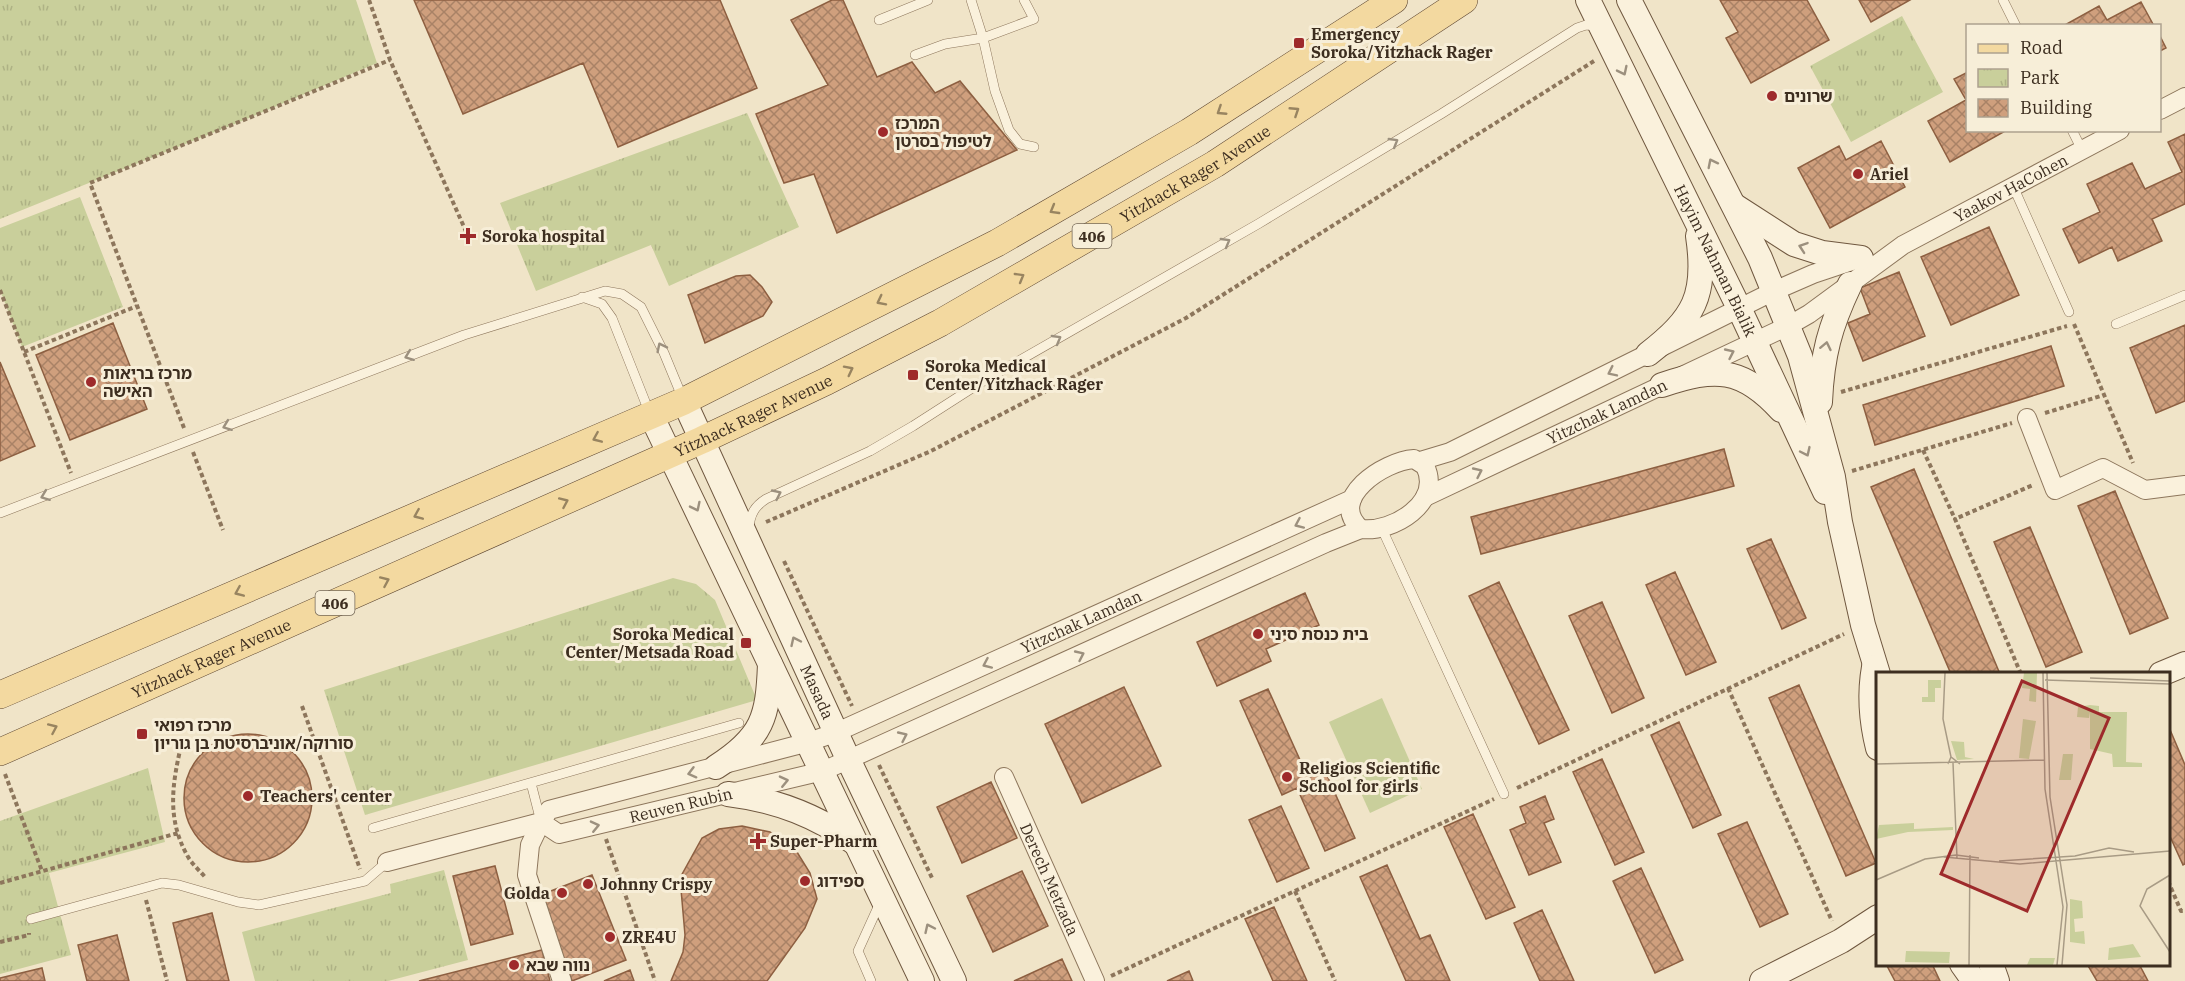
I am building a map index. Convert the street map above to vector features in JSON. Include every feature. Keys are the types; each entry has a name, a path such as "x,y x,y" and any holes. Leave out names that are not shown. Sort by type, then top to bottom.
{"main road":[{"name":"406","path":"0,695 684,401 997,243 1189,132 1394,0"},
{"name":"Yitzhack Rager Avenue","path":"1,760 702,440 827,381 940,323 1215,164 1464,0"}],"street":[{"name":"Hayim Nahman Bialik","path":"1588,0 1739,308 1840,522"},
{"name":"Hayim Nahman Bialik","path":"1629,0 1774,291 1800,356 1833,477 1840,522 1863,625 1876,670 1871,684 1871,711 1876,737"},
{"path":"2161,109 2185,97"},
{"name":"Yaakov HaCohen","path":"1788,326 1809,314 1903,245 2116,132"},
{"path":"1732,204 1794,244 1822,253 1861,258"},
{"path":"1648,354 1674,334 1691,312 1701,267 1695,218"},
{"name":"Yaakov HaCohen","path":"1774,291 1813,274 1903,245"},
{"path":"1819,425 1826,344 1835,316 1850,284"},
{"name":"Yitzchak Lamdan","path":"1420,462 1450,452 1774,291"},
{"name":"Yitzchak Lamdan","path":"1425,497 1788,326"},
{"path":"1662,385 1707,373 1738,377 1754,384 1793,423"},
{"name":"Masada","path":"684,401 849,761 954,981"},
{"name":"Masada","path":"651,415 922,981"},
{"path":"2027,418 2055,490 2103,468 2145,490 2185,485"},
{"path":"1405,460 1420,462 1428,472 1430,483 1425,497 1417,508 1403,519 1382,529 1361,529 1353,522 1349,513 1352,499 1362,485 1385,468 1405,460"},
{"name":"Yitzchak Lamdan","path":"809,742 837,732 1352,499"},
{"name":"Yitzchak Lamdan","path":"823,771 1361,529"},
{"path":"716,767 741,749 757,731 764,716 769,692 770,661"},
{"path":"2166,672 2185,664"},
{"name":"Reuven Rubin","path":"387,862 541,822 549,810 809,742"},
{"name":"Reuven Rubin","path":"541,822 559,834 823,771"},
{"name":"Derech Metzada","path":"1004,777 1103,979"},
{"path":"728,794 794,808 838,831 858,845"},
{"path":"541,822 530,845 527,875 562,981"},
{"path":"1762,981 1841,941 1876,918"},
{"path":"1841,941 1876,935"},
{"path":"1963,966 1974,981"},
{"path":"1992,966 1996,981"}],"lane":[{"path":"879,20 928,0"},
{"path":"971,0 984,38 995,91 1009,130 1020,144 1034,147"},
{"path":"1024,0 1034,19"},
{"path":"1032,0 1034,19"},
{"path":"2003,0 2015,24"},
{"path":"915,55 945,44 984,38 1034,19"},
{"path":"747,539 752,512 766,499 870,451 980,383 1268,218 1441,114 1577,28 1594,25 1601,27 1609,41"},
{"path":"2073,132 2082,150"},
{"path":"2013,186 2069,312"},
{"path":"0,513 464,335 605,291 622,294 641,308 664,353 684,401"},
{"path":"2116,324 2185,296"},
{"path":"582,297 602,304 612,318 651,415"},
{"path":"1382,529 1504,794"},
{"path":"373,828 739,723"},
{"path":"531,783 541,822"},
{"path":"31,919 162,883 179,885 259,905 365,881 387,862"},
{"path":"871,981 858,951 878,907 877,885"}],"path":[{"path":"369,0 390,60 468,236"},
{"path":"766,522 931,451 1186,318 1609,41"},
{"path":"223,530 90,183 390,60"},
{"path":"0,290 75,484"},
{"path":"24,352 137,306"},
{"path":"1820,399 2074,324 2145,490"},
{"path":"1833,477 2104,395"},
{"path":"1923,450 2020,672"},
{"path":"1955,519 2050,477"},
{"path":"1103,979 1863,625"},
{"path":"1728,688 1841,941"},
{"path":"302,706 365,881"},
{"path":"181,746 173,783 172,808 187,856 205,877 214,895"},
{"path":"1,760 42,871"},
{"path":"601,824 655,981"},
{"path":"0,883 178,833"},
{"path":"2170,884 2181,911 2185,911"},
{"path":"142,888 167,981"},
{"path":"1295,891 1335,981"},
{"path":"0,942 29,935 31,919"}],"green space":[{"path":"0,0 356,0 377,63 242,121 0,219"},
{"path":"1902,16 1943,92 1851,142 1810,66"},
{"path":"747,113 799,227 669,286 651,245 536,291 500,203"},
{"path":"80,197 123,307 22,347 0,290 0,228"},
{"path":"673,578 696,584 715,600 757,700 365,815 324,690"},
{"path":"1382,698 1422,789 1370,813 1329,722"},
{"path":"148,768 165,842 49,873 71,955 0,974 0,821"},
{"path":"444,870 468,960 388,981 255,981 242,932 391,893 390,884"}],"building":[{"path":"414,0 720,0 757,88 618,147 583,63 463,114"},
{"name":"המרכז לטיפול בסרטן","path":"832,0 843,0 877,77 912,62 935,93 960,81 1017,150 837,233 814,174 784,183 756,114 828,85 791,20"},
{"path":"1720,0 1807,0 1829,40 1751,83 1726,38 1738,32"},
{"path":"1859,0 1910,0 1871,22"},
{"path":"2141,2 2153,24 2067,24 2099,6 2107,20"},
{"path":"2161,38 2166,48 2161,50"},
{"path":"1966,73 1966,100 1954,79"},
{"path":"1966,100 1966,132 2003,132 1950,162 1928,121"},
{"path":"2185,134 2185,204 2152,219 2162,241 2118,261 2112,247 2079,263 2063,229 2100,212 2087,184 2132,163 2145,189 2182,172 2168,142"},
{"path":"1881,141 1905,187 1830,228 1798,168 1839,146 1846,160"},
{"path":"1989,227 2019,295 1951,325 1921,257"},
{"path":"1899,272 1925,336 1863,361 1848,323 1870,314 1860,288"},
{"path":"750,275 772,302 763,316 705,343 688,295 736,276"},
{"name":"מרכז בריאות האישה","path":"113,323 147,409 70,440 36,355"},
{"path":"2185,325 2185,401 2156,413 2130,348"},
{"path":"2051,346 2064,386 1875,445 1863,405"},
{"path":"0,362 35,446 0,461"},
{"path":"1724,449 1734,486 1481,554 1471,517"},
{"path":"1914,469 1999,672 1950,672 1871,487"},
{"path":"2115,491 2168,618 2130,634 2078,506"},
{"path":"2030,527 2082,652 2046,667 1994,542"},
{"path":"1771,539 1806,618 1782,629 1747,549"},
{"path":"1675,572 1716,662 1686,675 1646,585"},
{"path":"1499,582 1569,730 1539,744 1469,596"},
{"name":"בית כנסת סיני","path":"1305,593 1319,625 1266,649 1271,661 1217,686 1197,642"},
{"path":"1602,602 1644,698 1612,713 1569,616"},
{"path":"1799,685 1876,863 1846,876 1769,698"},
{"path":"1124,687 1161,766 1082,803 1045,724"},
{"path":"1268,689 1305,771 1322,764 1355,838 1325,851 1297,788 1282,795 1240,701"},
{"path":"1679,722 1721,815 1693,828 1651,735"},
{"path":"2170,730 2185,765 2185,864 2183,865 2170,836"},
{"name":"Teachers' center","path":"248,734 272,739 293,753 307,774 312,798 307,822 293,843 272,857 248,862 224,857 203,843 189,822 184,798 189,774 203,753 224,739"},
{"path":"1602,759 1644,852 1615,865 1573,772"},
{"path":"991,782 1017,838 962,863 937,807"},
{"path":"1545,796 1554,819 1544,823 1561,862 1529,875 1510,830 1526,823 1520,807"},
{"path":"1281,806 1309,868 1277,882 1249,820"},
{"path":"1473,814 1515,907 1486,919 1444,827"},
{"path":"1747,822 1788,914 1760,927 1718,834"},
{"path":"742,826 770,832 797,852 810,873 817,899 805,928 767,981 671,981 683,952 685,935 680,878 702,838 719,829"},
{"path":"1387,865 1420,939 1430,935 1450,981 1406,981 1360,877"},
{"path":"495,866 513,934 471,945 453,876"},
{"path":"1641,868 1683,960 1655,973 1613,881"},
{"path":"1022,871 1048,926 993,952 967,896"},
{"path":"592,875 626,960 572,981 538,896"},
{"path":"1274,907 1307,981 1273,981 1245,919"},
{"path":"1542,910 1574,981 1540,981 1514,923"},
{"path":"212,913 229,981 187,981 173,923"},
{"path":"117,935 129,981 87,981 78,945"},
{"name":"נווה שבא","path":"542,950 550,981 419,981"},
{"path":"1062,959 1072,981 1014,981"},
{"path":"1887,966 1933,966 1940,981 1895,981"},
{"path":"2088,966 2140,966 2148,981 2097,981"},
{"path":"42,968 45,981 0,981 0,978"},
{"path":"630,970 634,981 604,981"},
{"path":"1189,971 1193,981 1167,981"}],"place":[{"name":"Emergency Soroka/Yitzhack Rager","path":"1299,43"},
{"name":"שרונים","path":"1772,96"},
{"name":"המרכז לטיפול בסרטן","path":"883,132"},
{"name":"Ariel","path":"1858,174"},
{"name":"Soroka hospital","path":"468,236"},
{"name":"Soroka Medical Center/Yitzhack Rager","path":"913,375"},
{"name":"מרכז בריאות האישה","path":"91,382"},
{"name":"בית כנסת סיני","path":"1258,634"},
{"name":"Soroka Medical Center/Metsada Road","path":"746,643"},
{"name":"מרכז רפואי סורוקה/אוניברסיטת בן גוריון","path":"142,734"},
{"name":"Religios Scientific School for girls","path":"1287,777"},
{"name":"Teachers' center","path":"248,796"},
{"name":"Super-Pharm","path":"758,841"},
{"name":"ספידוג","path":"805,881"},
{"name":"Johnny Crispy","path":"588,884"},
{"name":"Golda","path":"562,893"},
{"name":"ZRE4U","path":"610,937"},
{"name":"נווה שבא","path":"514,965"}]}
